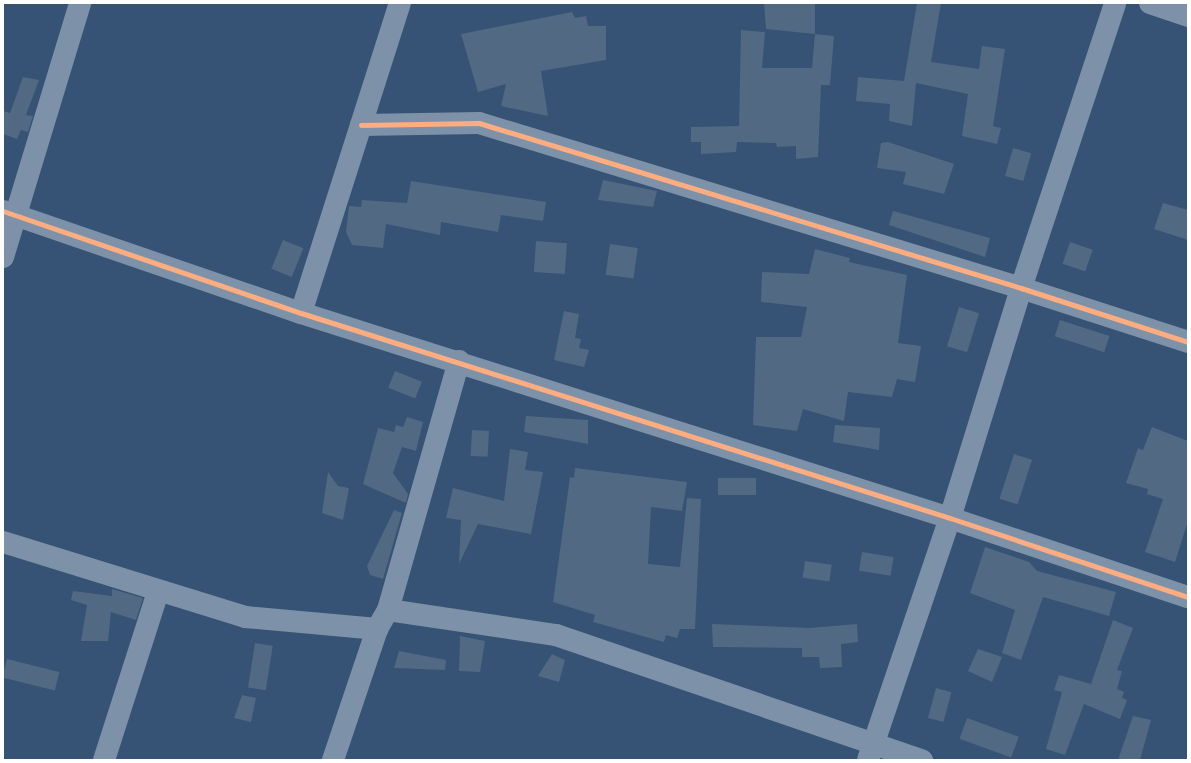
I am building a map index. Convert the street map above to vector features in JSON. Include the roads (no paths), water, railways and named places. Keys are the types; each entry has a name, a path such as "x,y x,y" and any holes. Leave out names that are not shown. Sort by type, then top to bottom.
{"street":[{"path":"3,257 9,213 80,3"},
{"path":"301,313 400,3"},
{"path":"871,752 950,518 1021,288 1115,3"},
{"path":"1150,3 1188,16"},
{"path":"361,125 479,123 1021,288 1188,342"},
{"path":"9,213 301,313 459,361 950,518 1188,598"},
{"path":"333,760 383,619 459,361"},
{"path":"3,542 158,592 245,617 383,619 556,635 871,752 922,760"},
{"path":"104,760 158,592"}]}
